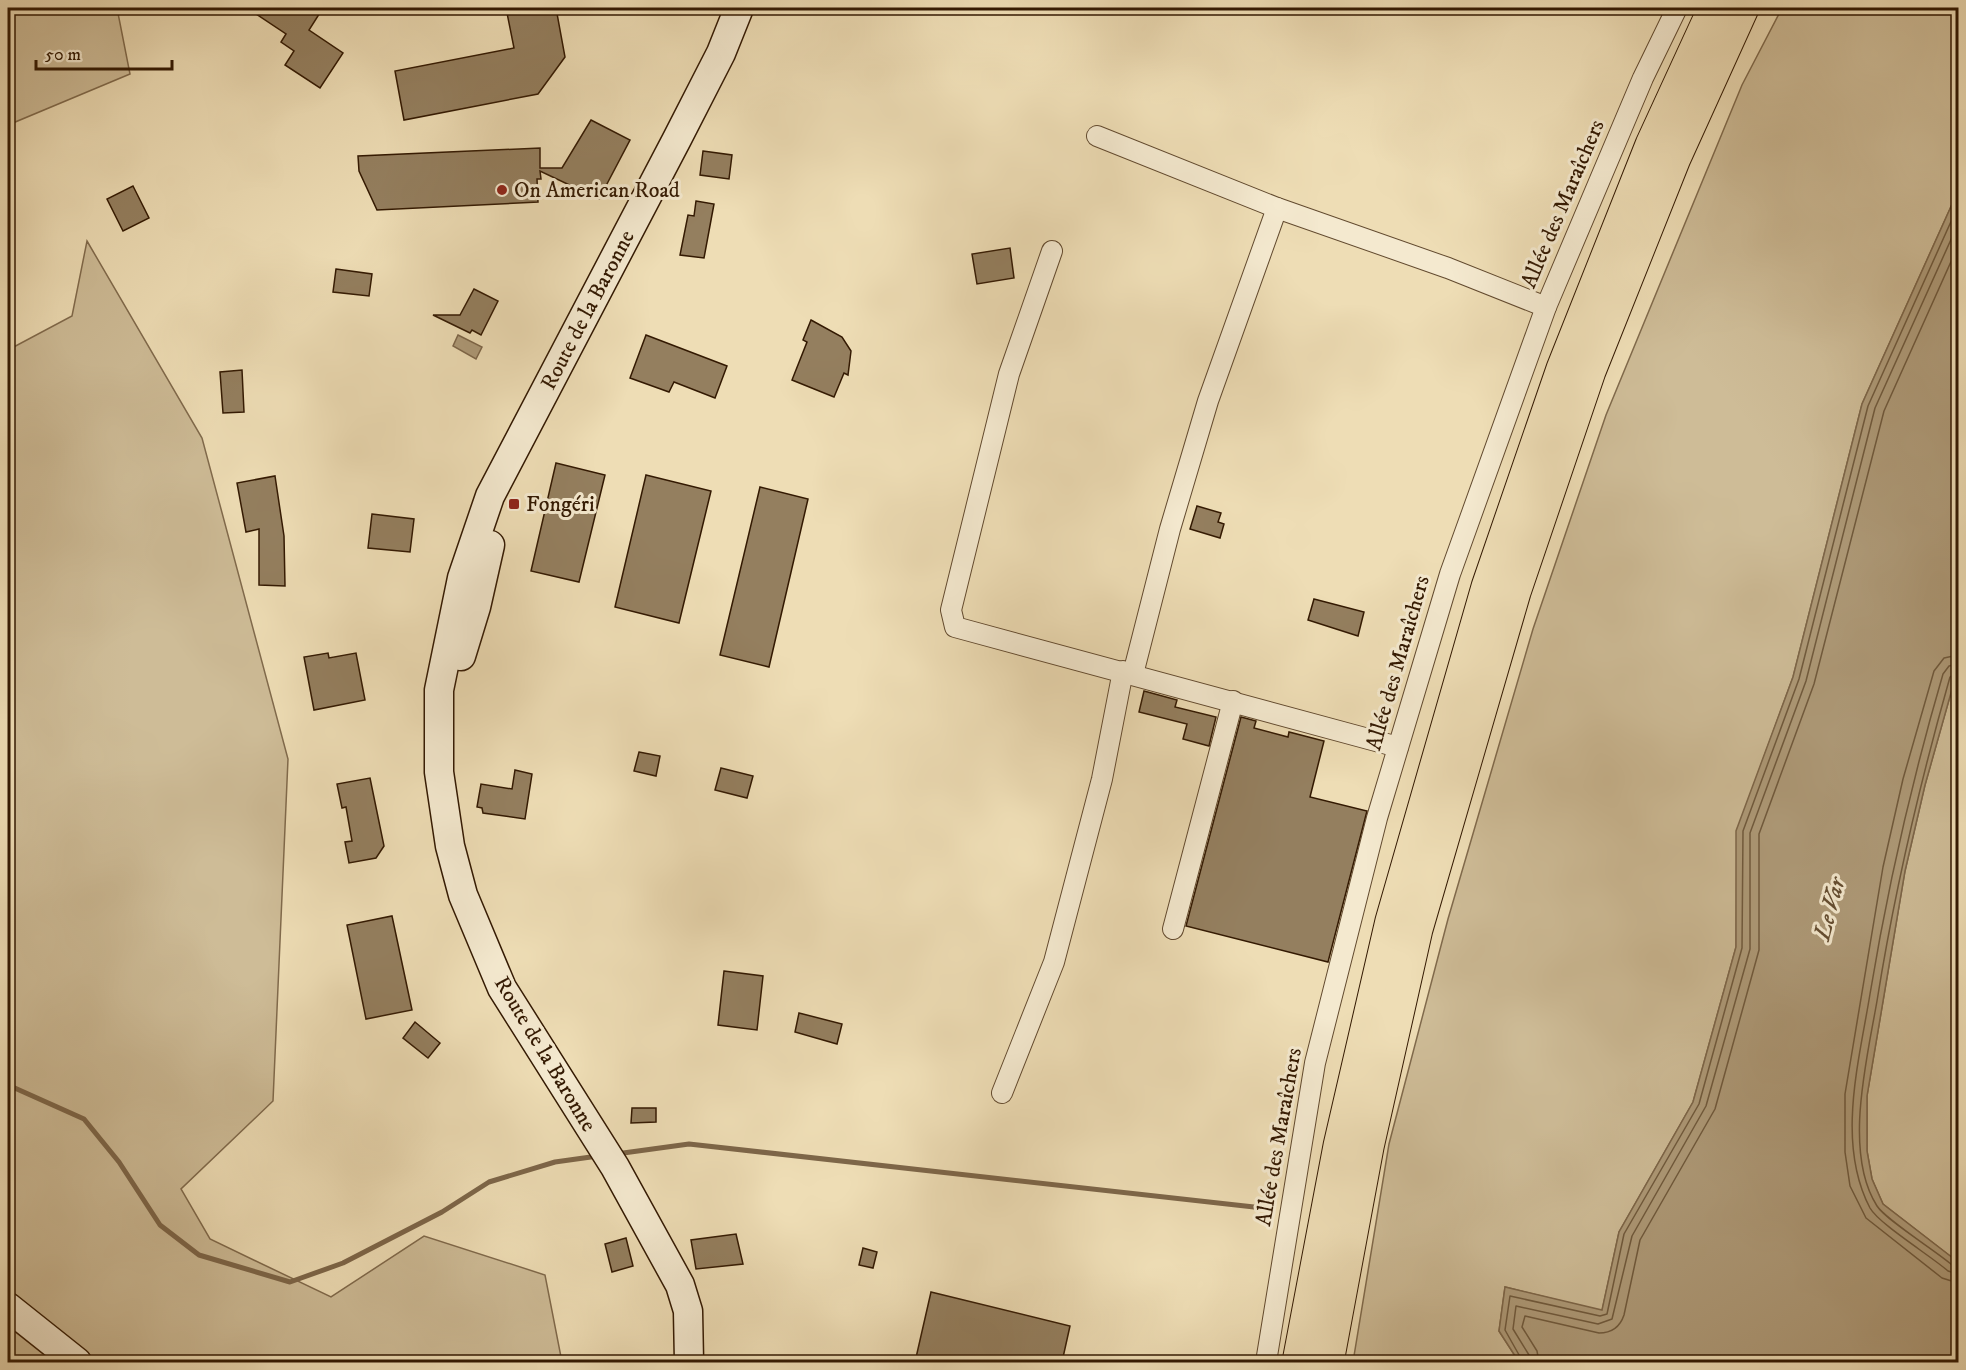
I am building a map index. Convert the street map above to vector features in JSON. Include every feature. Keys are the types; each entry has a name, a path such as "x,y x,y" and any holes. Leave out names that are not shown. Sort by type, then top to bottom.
{"highway":[{"path":"1299,1362 1340,1146 1392,921 1488,587 1563,369 1652,145 1714,8"},
{"path":"1326,1362 1367,1147 1416,929 1514,592 1589,371 1674,158 1742,8"}],"main road":[{"name":"Route de la Baronne","path":"689,1362 688,1311 680,1285 615,1167 502,988 471,916 450,846 439,772 439,730 476,608 516,449 716,62 739,8"},
{"path":"8,1307 77,1362"}],"street":[{"name":"Allée des Maraîchers","path":"1266,1362 1315,1063 1377,818 1450,574 1546,307 1642,78 1677,8"},
{"path":"1098,136 1277,207 1448,268 1546,307"},
{"path":"1002,1093 1054,962 1128,673 1208,401 1277,207"},
{"path":"1052,251 1010,374 951,610 955,627 1398,747"},
{"path":"1173,928 1233,701"}],"shaded area":[{"path":"8,8 117,8 130,74 8,125"},
{"path":"1782,8 1958,8 1958,191 1862,404 1793,677 1737,831 1736,947 1693,1102 1619,1232 1602,1311 1505,1287 1499,1331 1519,1362 1353,1362 1389,1144 1448,919 1533,629 1606,415 1742,85"},
{"path":"87,241 202,438 288,759 273,1101 181,1189 210,1239 331,1297 424,1236 545,1275 562,1362 8,1362 8,350 72,316"},
{"path":"1958,668 1958,1262 1883,1204 1872,1179 1867,1151 1867,1096 1905,871 1925,785"}],"water":[{"name":"Le Var","path":"1958,191 1958,668 1925,785 1905,871 1867,1096 1867,1151 1872,1179 1883,1204 1958,1262 1958,1362 1519,1362 1499,1331 1505,1287 1602,1310 1619,1232 1693,1102 1736,947 1736,831 1793,677 1862,404"},
{"path":"458,335 482,347 476,359 453,346"}],"building":[{"path":"247,8 323,8 309,30 343,53 320,88 285,65 294,51 281,42 286,34"},
{"path":"506,8 556,8 565,57 538,94 404,120 395,71 514,48"},
{"path":"591,120 630,140 599,199 540,171 541,179 537,179 538,202 377,210 359,171 358,156 540,148 540,168 562,168"},
{"path":"703,151 732,155 729,179 700,175"},
{"path":"133,186 149,218 123,231 107,199"},
{"path":"696,201 714,204 704,258 680,255 688,215 694,216"},
{"path":"1010,248 1014,278 977,284 972,254"},
{"path":"336,269 372,274 369,296 333,292"},
{"path":"474,289 498,301 481,335 472,330 470,333 433,315 460,315"},
{"path":"811,320 842,337 851,351 848,375 844,373 834,397 792,380 807,342 803,340"},
{"path":"646,335 727,366 715,398 674,382 669,392 630,378"},
{"path":"242,370 244,412 223,413 220,372"},
{"path":"556,463 605,475 579,582 531,571"},
{"path":"646,475 711,491 679,623 615,607"},
{"path":"275,476 284,536 285,586 259,585 259,529 246,532 237,483"},
{"path":"760,487 808,499 769,667 720,655"},
{"path":"1197,506 1221,513 1218,522 1224,524 1220,538 1190,529"},
{"path":"372,514 414,519 410,552 368,548"},
{"path":"1314,599 1364,612 1358,636 1308,620"},
{"path":"328,653 329,658 356,653 365,700 314,710 304,657"},
{"path":"1144,691 1177,700 1175,707 1216,717 1209,746 1183,739 1187,724 1139,712"},
{"path":"1241,717 1256,721 1254,728 1288,737 1289,732 1324,741 1310,797 1367,811 1328,962 1186,926"},
{"path":"639,752 660,756 656,776 634,771"},
{"path":"721,768 753,776 747,798 715,790"},
{"path":"515,770 532,774 525,819 483,813 482,808 477,807 481,784 512,789"},
{"path":"370,778 384,846 376,858 349,863 345,842 352,841 346,807 342,808 337,784"},
{"path":"392,916 412,1010 366,1019 347,925"},
{"path":"724,971 763,976 757,1030 718,1025"},
{"path":"799,1013 842,1024 837,1044 795,1032"},
{"path":"415,1022 440,1043 428,1058 403,1038"},
{"path":"632,1108 656,1108 656,1122 631,1123"},
{"path":"736,1234 743,1264 696,1269 691,1240"},
{"path":"626,1238 633,1266 612,1272 605,1244"},
{"path":"863,1248 877,1252 873,1268 859,1265"},
{"path":"931,1292 1070,1326 1062,1362 915,1362"}],"waterway":[{"path":"8,1085 84,1119 119,1162 160,1225 199,1255 290,1282 343,1263 442,1212 489,1182 555,1162 598,1156"},
{"path":"616,1154 689,1144 1254,1207"}],"place":[{"name":"On American Road","path":"502,190"},
{"name":"Fongéri","path":"514,504"}]}
